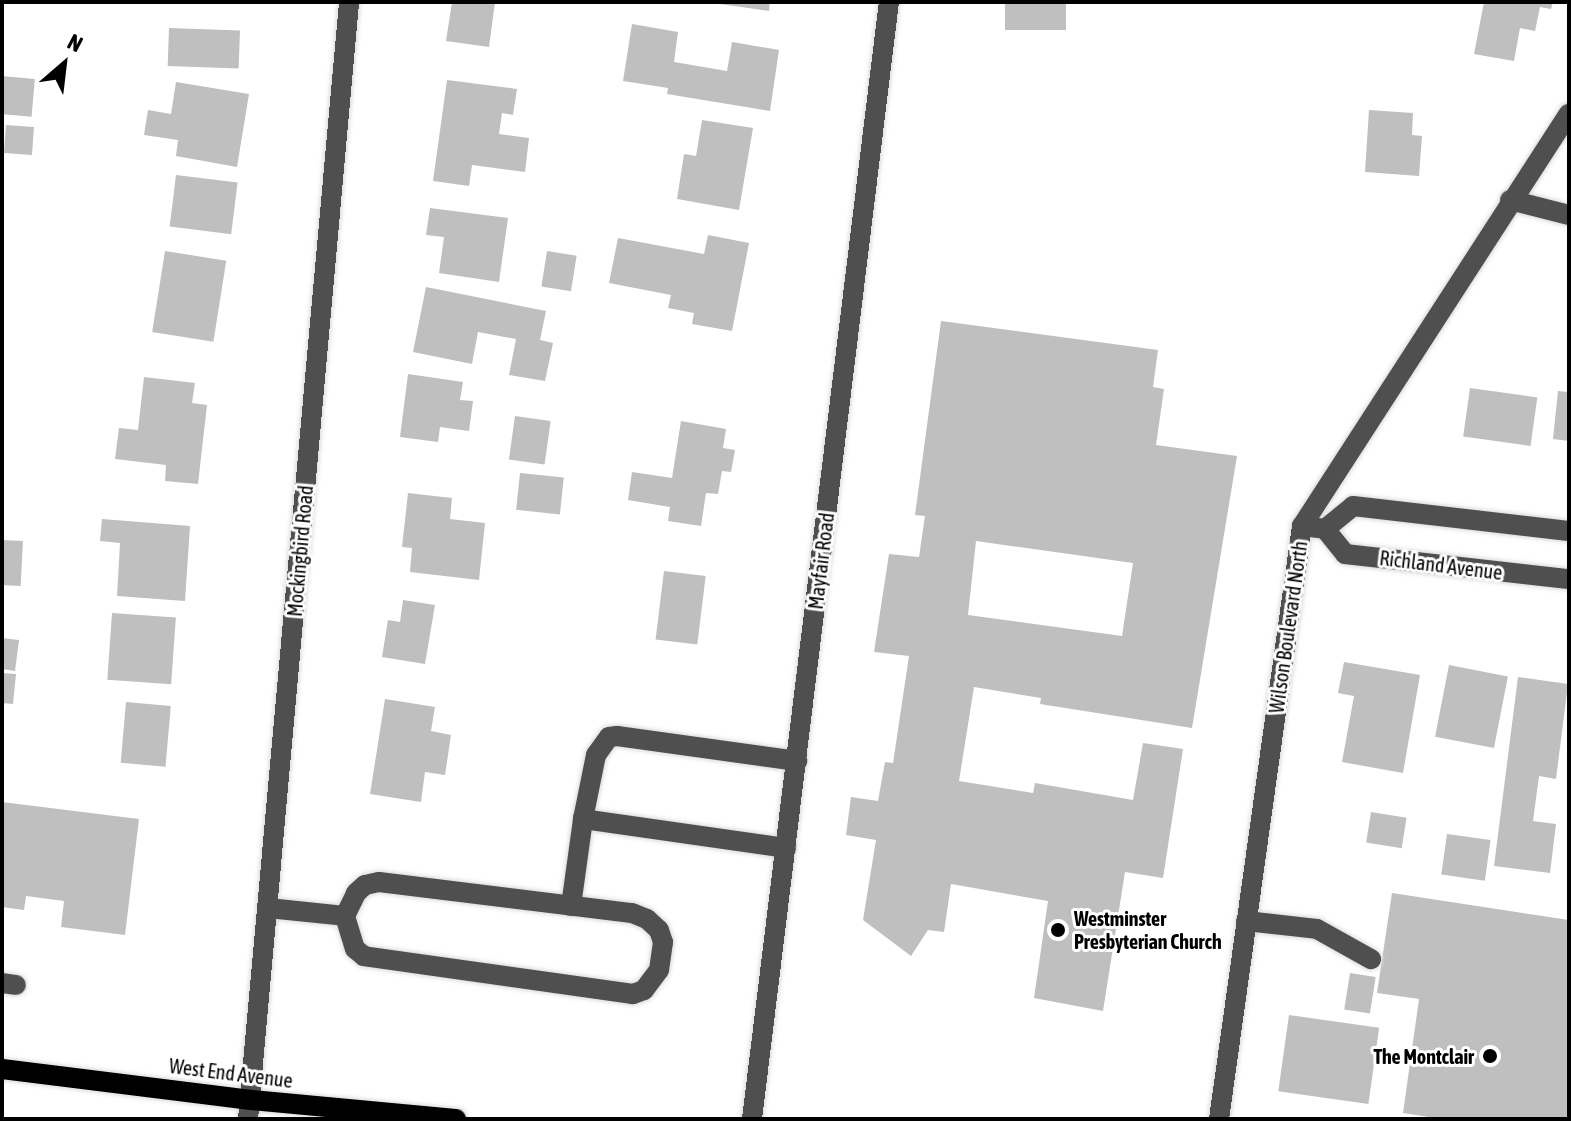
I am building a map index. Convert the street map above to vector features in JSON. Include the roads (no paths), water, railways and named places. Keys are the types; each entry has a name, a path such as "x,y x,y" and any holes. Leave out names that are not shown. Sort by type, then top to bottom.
{"main road":[{"name":"West End Avenue","path":"2,1069 249,1110 456,1119"}],"street":[{"name":"Mockingbird Road","path":"249,1110 349,2"},
{"name":"Mayfair Road","path":"752,1119 889,2"},
{"name":"Wilson Boulevard North","path":"1219,1119 1302,526 1510,200 1569,114"},
{"path":"1510,200 1569,215"},
{"path":"1302,526 1325,529 1353,506 1569,531"},
{"name":"Richland Avenue","path":"1325,529 1345,554 1569,579"},
{"path":"571,906 596,755 609,737 797,761"},
{"path":"583,819 786,848"},
{"path":"379,882 632,913 647,919 659,930 663,942 659,970 644,990 633,994 364,956 355,949 345,916 356,893 365,885 379,882"},
{"path":"268,908 345,916"},
{"path":"1246,921 1317,929 1371,959"}],"place":[{"name":"Westminster Presbyterian Church","path":"1058,930"},
{"name":"The Montclair","path":"1490,1056"}]}
